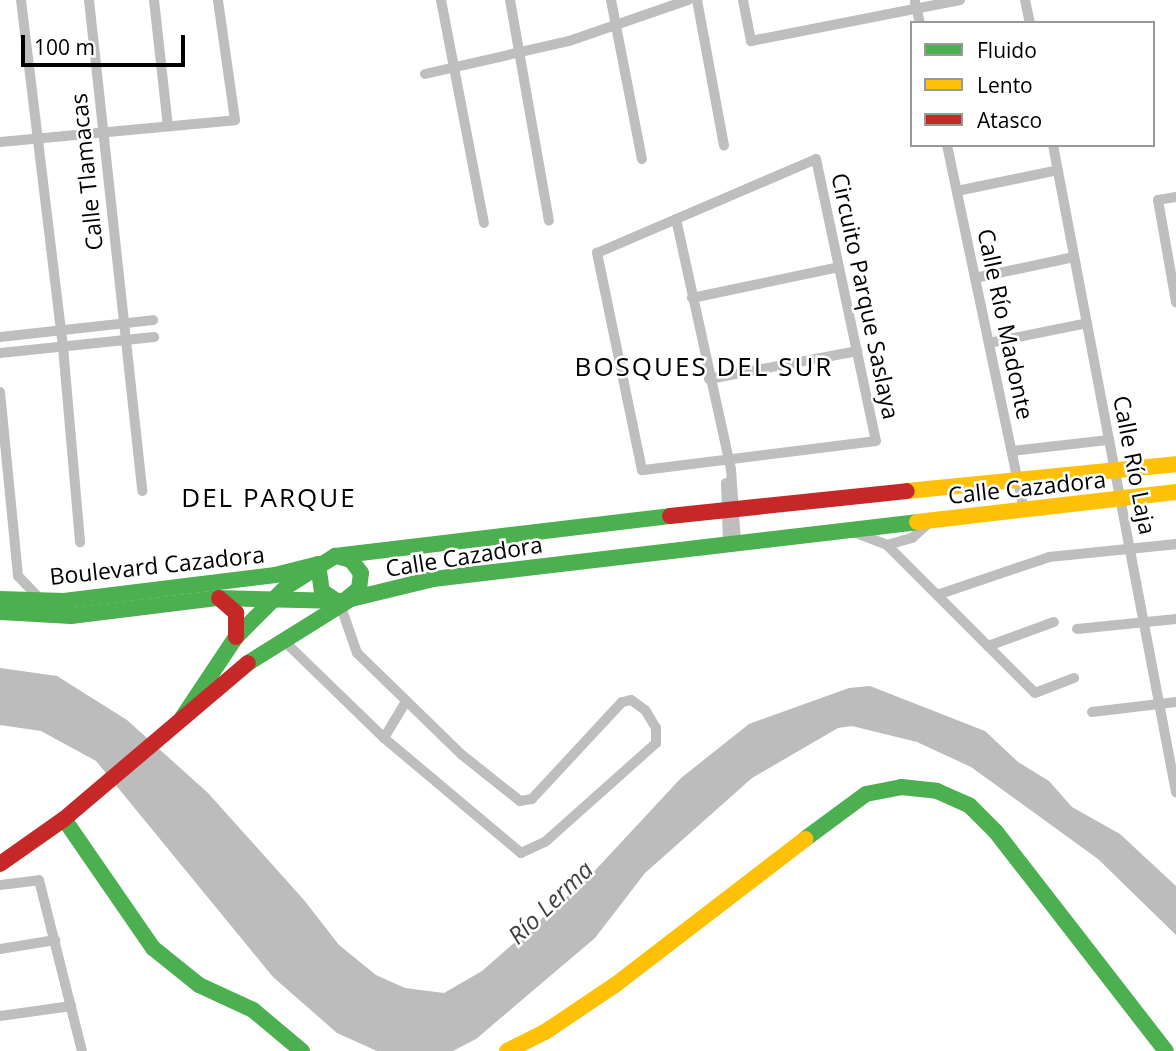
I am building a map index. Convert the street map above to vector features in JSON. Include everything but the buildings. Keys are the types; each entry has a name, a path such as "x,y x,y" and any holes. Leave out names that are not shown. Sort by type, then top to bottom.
{"street":[{"path":"21,0 63,347 80,542"},
{"name":"Calle Tlamacas","path":"89,0 142,491"},
{"path":"154,0 168,126"},
{"path":"0,142 235,120 218,0"},
{"path":"441,0 484,223"},
{"path":"510,0 549,221"},
{"path":"611,0 642,159"},
{"path":"425,74 521,54 616,26 688,0"},
{"path":"697,0 724,146"},
{"path":"743,0 751,41 915,3 960,0"},
{"path":"1025,0 1030,21"},
{"path":"915,3 920,21"},
{"name":"Calle Río Madonte","path":"947,147 1024,511"},
{"name":"Calle Río Laja","path":"1053,147 1176,792"},
{"name":"Circuito Parque Saslaya","path":"816,159 876,442 642,470 597,253 676,219 816,159"},
{"path":"957,191 1058,170"},
{"path":"1176,197 1158,200 1176,302"},
{"path":"676,219 726,459 732,543"},
{"path":"975,278 1074,257"},
{"path":"692,298 839,267"},
{"path":"0,337 153,320"},
{"path":"989,343 1087,323"},
{"path":"0,353 154,337"},
{"path":"709,379 857,351"},
{"path":"0,391 18,576 55,615"},
{"path":"1012,452 1109,440"},
{"path":"1115,471 1176,464"},
{"name":"Calle Cazadora","path":"174,726 236,637 272,600 318,564 335,556 731,509 1115,471"},
{"name":"Calle Cazadora","path":"174,726 282,639 343,603 433,579 1176,492"},
{"path":"887,545 912,538 932,521"},
{"path":"848,530 887,545 1035,693 1074,678"},
{"path":"937,595 1049,557 1176,544"},
{"path":"335,556 351,560 361,573 359,589 343,603"},
{"path":"282,639 384,738 521,853 545,842 656,743 656,729 645,710 631,700 622,702 532,799 520,801 405,703 357,653 343,603 322,591 318,564"},
{"name":"Boulevard Cazadora","path":"0,599 41,601 275,575 318,564"},
{"path":"217,598 236,613 236,637"},
{"name":"Boulevard Cazadora","path":"0,612 55,615 217,598 343,603"},
{"path":"1077,629 1176,619"},
{"path":"988,646 1054,622"},
{"path":"1092,712 1176,702"},
{"path":"384,738 405,703"},
{"path":"0,864 64,819 76,806 174,726"},
{"path":"507,1051 545,1032 615,985 777,863 835,813 866,794 901,787 937,791 970,807 996,832 1166,1051"},
{"path":"64,819 153,948 199,985 253,1010 302,1051"},
{"path":"0,885 39,880 82,1051"},
{"path":"0,949 55,940"},
{"path":"0,1016 71,1006"}],"shaded area":[{"path":"0,668 57,676 127,720 208,793 304,900 339,945 376,975 405,988 444,993 482,971 588,878 681,778 749,724 849,688 870,686 985,731 1018,762 1049,781 1072,807 1120,834 1176,886 1176,935 1098,859 971,767 917,742 852,726 838,728 752,778 645,873 595,938 476,1039 453,1051 377,1051 337,1033 273,977 96,761 41,731 0,725"}],"traffic: fast":[{"path":"182,718 236,637 286,587 335,556 670,516"},
{"path":"248,663 351,599 433,579 917,522"},
{"path":"0,612 71,616 217,598 344,601 359,589 361,573 351,560 336,556"},
{"path":"0,599 64,601 275,575 318,564 322,591 338,602"},
{"path":"805,839 866,794 901,787 937,791 970,806 996,832 1166,1051"},
{"path":"64,819 153,948 199,985 253,1010 302,1051"}],"traffic: slow":[{"path":"907,491 1176,464"},
{"path":"917,522 1176,492"},
{"path":"507,1051 545,1032 615,985 805,839"}],"traffic: jam":[{"path":"670,516 907,491"},
{"path":"219,598 236,613 236,637"},
{"path":"0,864 64,819 248,663"}],"district":[{"name":"BOSQUES DEL SUR","path":"704,367"},
{"name":"DEL PARQUE","path":"269,498"}],"water label":[{"name":"Río Lerma","path":"550,902"}]}
